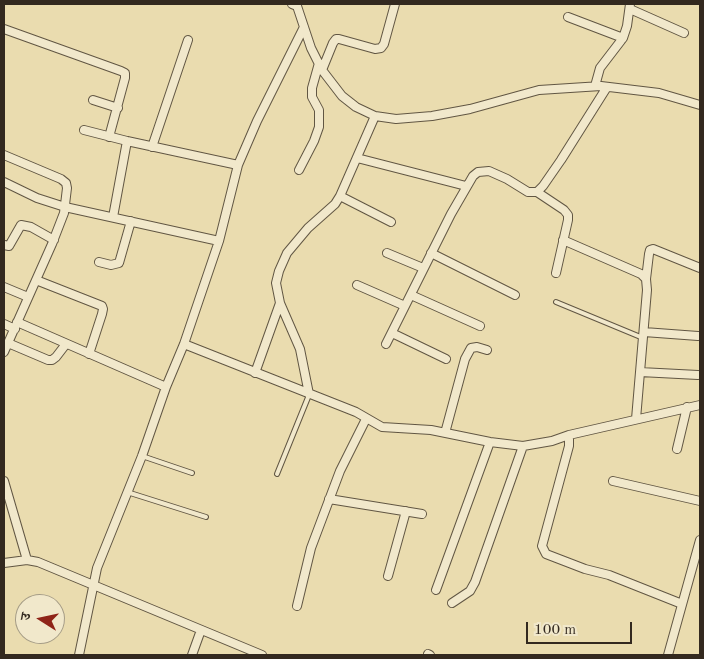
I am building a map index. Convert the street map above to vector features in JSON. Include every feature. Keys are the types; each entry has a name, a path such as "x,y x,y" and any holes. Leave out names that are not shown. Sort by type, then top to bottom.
{"street":[{"path":"299,170 319,127 319,110 312,97 312,88 333,43 339,38 381,48 384,44 395,4"},
{"path":"295,5 311,48 321,67 342,96 356,107 375,116 396,119 432,116 470,109 539,90 596,86 659,93 700,105"},
{"path":"596,86 600,68 623,38 630,7 684,34"},
{"path":"568,17 623,38"},
{"path":"79,655 97,568 184,344 219,240 238,165 257,121 304,27"},
{"path":"4,29 125,73 118,108 109,137"},
{"path":"152,147 188,40"},
{"path":"537,192 561,160 607,87"},
{"path":"93,100 118,108"},
{"path":"309,394 300,349 280,303 276,283 278,271 287,253 308,228 335,204 375,116"},
{"path":"84,130 152,147 238,165"},
{"path":"113,217 127,141"},
{"path":"4,156 61,179 68,188 65,207 54,240 4,352"},
{"path":"357,158 466,186"},
{"path":"386,344 466,186 478,172 489,171 528,192 537,192 568,214 556,273"},
{"path":"4,182 37,198 65,207 219,240"},
{"path":"340,196 391,222"},
{"path":"99,262 110,265 119,263 131,221"},
{"path":"4,245 9,246 21,224 31,227 54,240"},
{"path":"563,240 641,274 646,279"},
{"path":"636,419 647,290 646,279 650,250 700,268"},
{"path":"387,253 423,268"},
{"path":"431,253 515,295"},
{"path":"36,280 102,306 102,314 89,354"},
{"path":"356,285 405,306"},
{"path":"4,286 28,297"},
{"path":"411,295 480,326"},
{"path":"255,373 280,303"},
{"path":"4,324 16,326 66,344 166,387"},
{"path":"392,333 446,359"},
{"path":"643,335 698,336"},
{"path":"8,343 48,360 56,357 66,344"},
{"path":"184,344 356,412 382,427 431,430 490,442 522,446 552,441 569,435 700,404"},
{"path":"445,433 465,359 471,348 477,347 487,350"},
{"path":"640,372 698,375"},
{"path":"677,449 687,408"},
{"path":"297,606 311,548 340,471 366,419"},
{"path":"569,435 564,465 542,546 546,554 585,569 610,575 682,604"},
{"path":"436,590 490,442"},
{"path":"452,603 470,591 475,582 522,446"},
{"path":"4,481 27,560"},
{"path":"613,481 700,501"},
{"path":"330,499 422,514"},
{"path":"388,576 406,511"},
{"path":"668,655 700,540"},
{"path":"4,554 5,562 27,560 38,562 262,655"},
{"path":"192,655 201,630"}],"lane":[{"path":"556,302 643,335"},
{"path":"277,474 309,394"},
{"path":"142,456 192,473"},
{"path":"127,492 206,517"}]}
